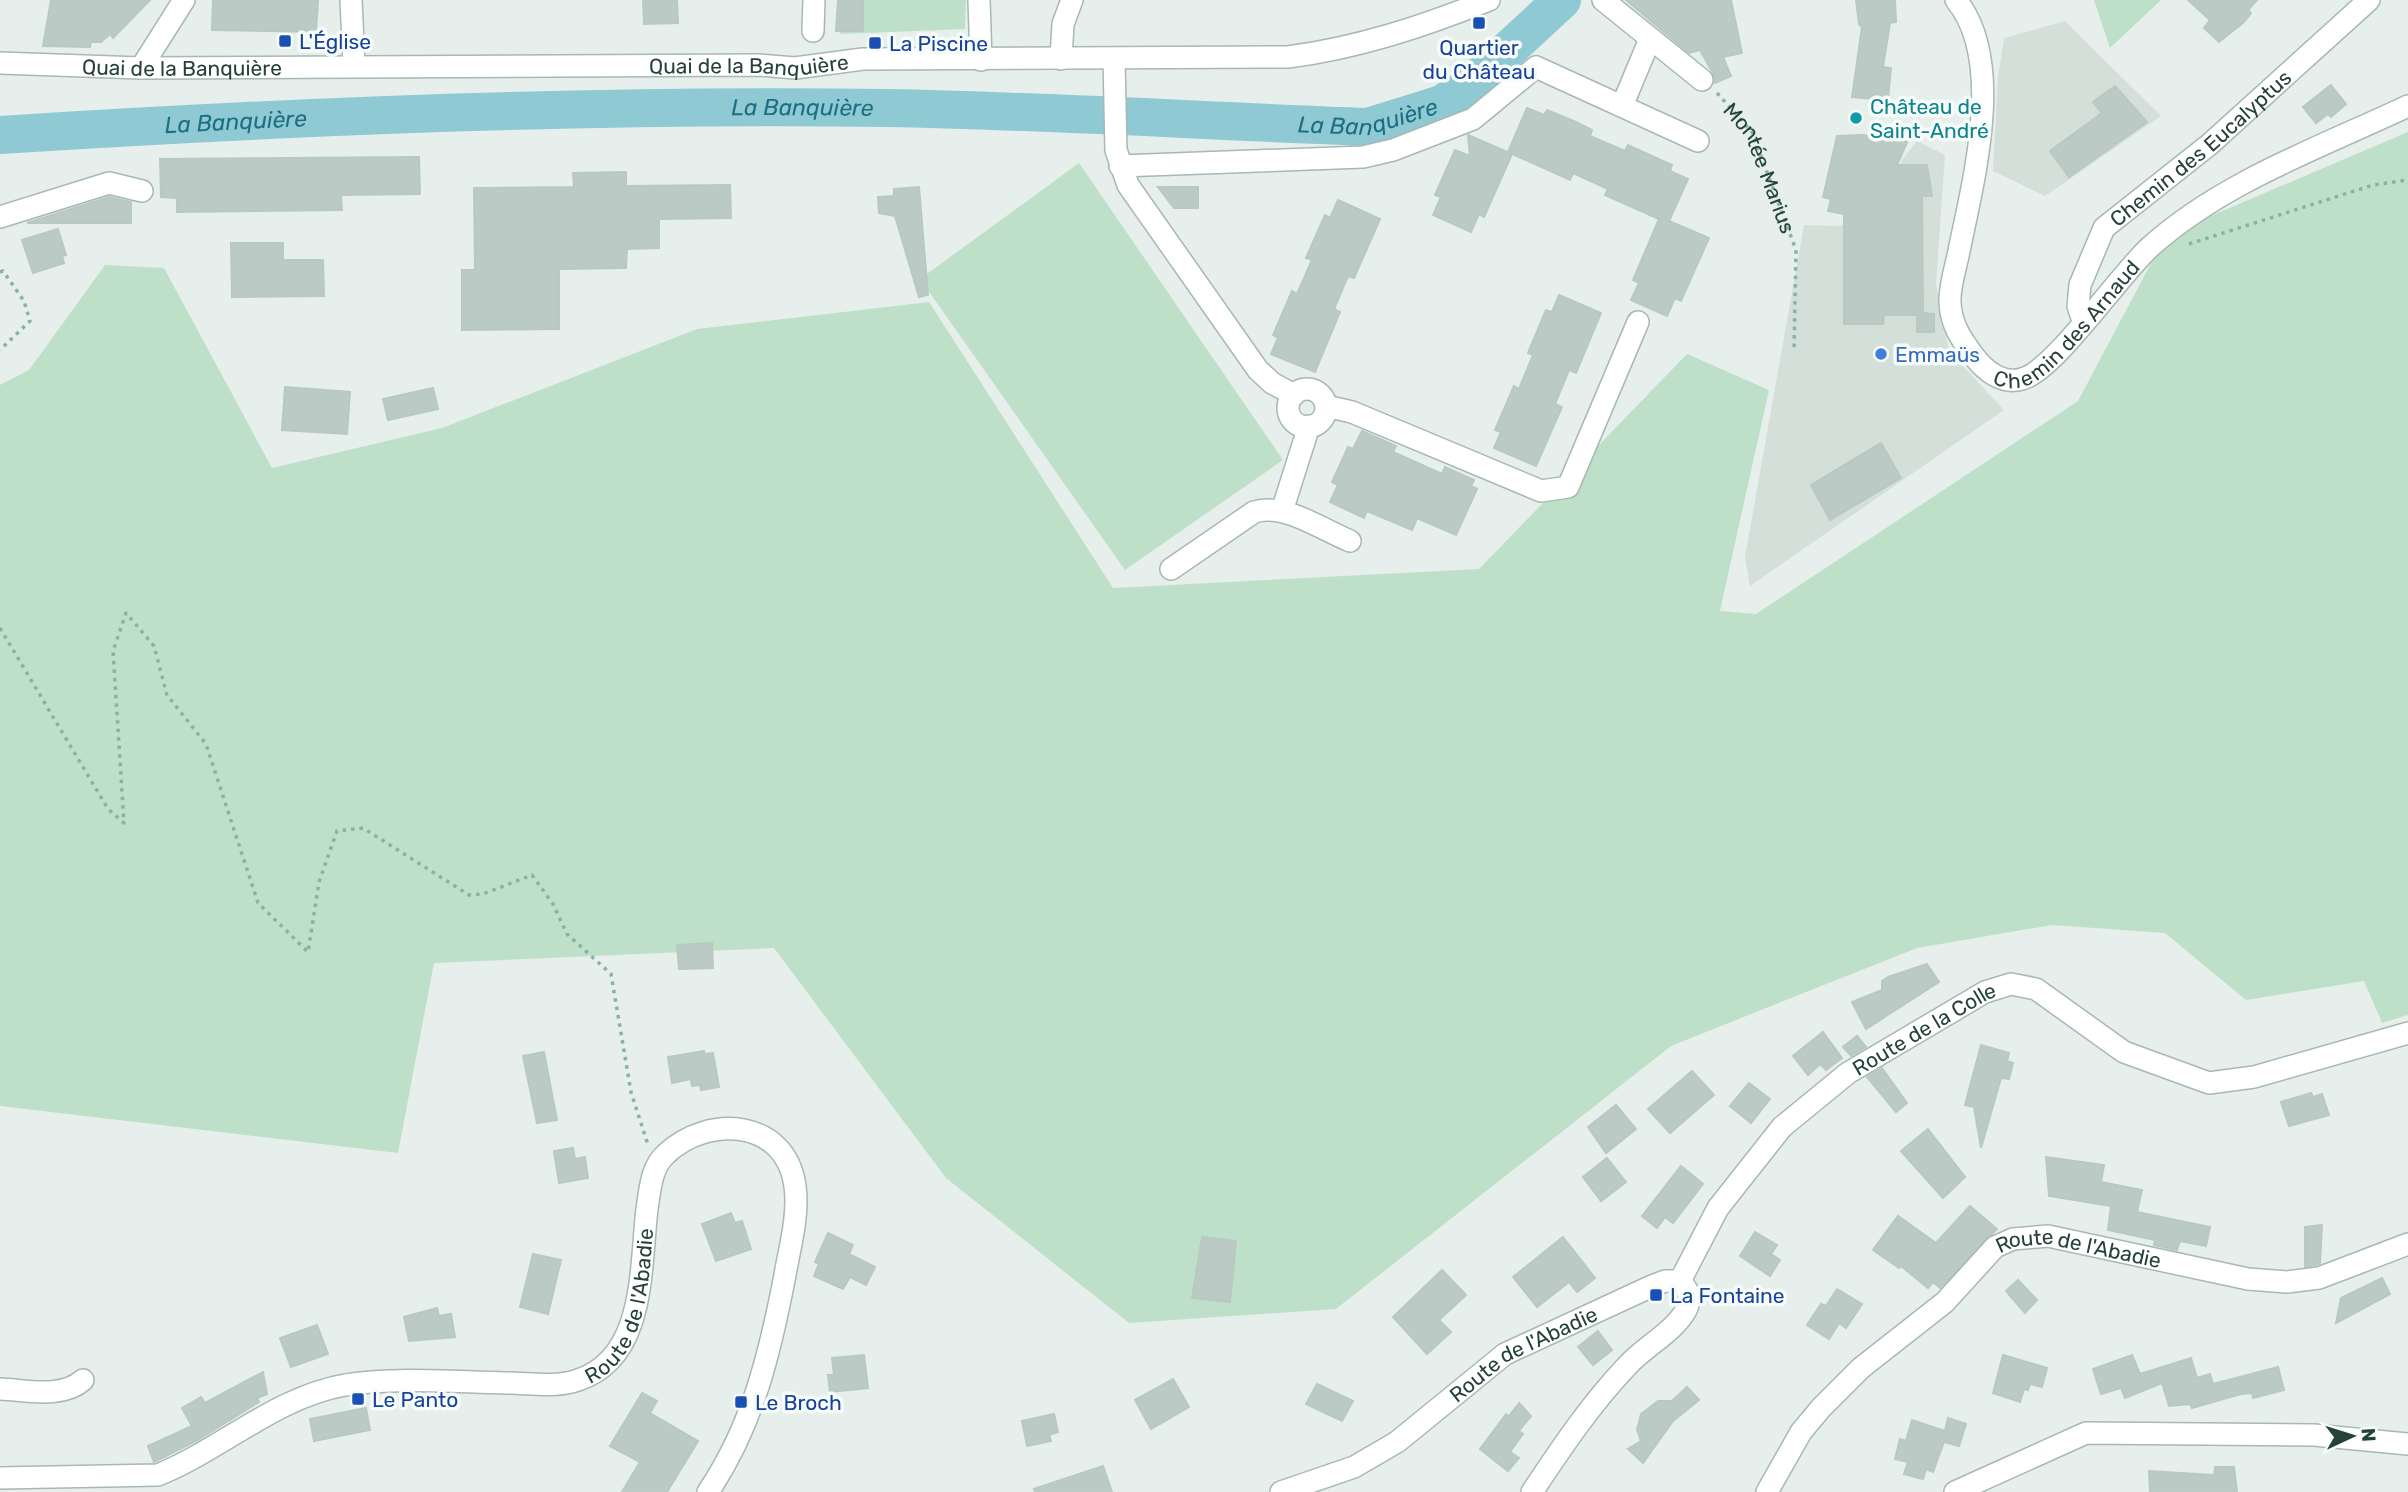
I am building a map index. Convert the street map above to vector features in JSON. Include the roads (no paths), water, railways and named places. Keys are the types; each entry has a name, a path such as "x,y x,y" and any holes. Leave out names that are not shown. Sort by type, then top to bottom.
{"street":[{"path":"141,68 184,0"},
{"path":"351,0 354,65"},
{"path":"813,31 814,0"},
{"path":"979,0 981,60"},
{"path":"1061,59 1063,24 1072,0"},
{"name":"Quai de la Banquière","path":"0,63 141,68 354,65 759,65 795,68 863,59 1288,57 1322,53 1410,30 1489,0"},
{"path":"1603,0 1702,80"},
{"name":"Chemin des Arnaud","path":"1956,0 1974,29 1979,59 1981,136 1950,302 1957,334 1979,363 1998,378 2023,379 2047,363 2149,248 2214,198 2408,106"},
{"name":"Chemin des Eucalyptus","path":"2083,321 2078,306 2080,285 2104,228 2210,144 2369,0"},
{"path":"1622,106 1650,39"},
{"path":"1114,59 1118,158 1128,185 1258,370 1272,383 1294,395 1310,389 1321,395 1326,406 1323,417 1309,426 1282,512"},
{"path":"1118,158 1363,157 1393,150 1473,119 1536,67 1698,141"},
{"path":"0,217 109,183 142,191"},
{"path":"1326,406 1352,412 1541,491 1568,487 1638,322"},
{"path":"1294,395 1289,413 1297,423 1309,426"},
{"path":"1171,569 1254,512 1272,508 1350,541"},
{"name":"Route de la Colle","path":"1680,1281 1718,1208 1782,1127 1848,1073 1985,992 2011,984 2036,989 2124,1052 2209,1083 2254,1077 2408,1033"},
{"name":"Route de l'Abadie","path":"0,1478 158,1475 181,1466 288,1404 315,1392 346,1385 390,1381 549,1384 577,1381 601,1368 620,1351 632,1326 649,1192 657,1165 663,1157 701,1132 733,1127 747,1129 770,1140 790,1168 795,1184 791,1241 764,1372 739,1440 708,1492"},
{"name":"Route de l'Abadie","path":"1767,1492 1801,1432 1821,1408 1861,1368 1945,1302 1995,1247 2012,1239 2048,1236 2248,1279 2287,1282 2319,1278 2408,1244"},
{"name":"Route de l'Abadie","path":"1281,1492 1354,1467 1397,1442 1505,1354 1652,1286 1665,1281 1680,1281"},
{"path":"1532,1492 1588,1408 1630,1362 1685,1312 1690,1299 1688,1289 1680,1281"},
{"path":"0,1389 60,1391 75,1387 83,1380"},
{"path":"1955,1492 2065,1439 2094,1432 2314,1435 2408,1444"}],"waterway":[{"name":"La Banquière","path":"0,135 332,117 776,107 947,109 1368,127 1442,104 1470,85 1562,0"}],"place":[{"name":"Quartier du Château","path":"1479,23"},
{"name":"L'Église","path":"285,41"},
{"name":"La Piscine","path":"875,43"},
{"name":"Château de Saint-André","path":"1856,118"},
{"name":"Emmaüs","path":"1881,354"},
{"name":"La Fontaine","path":"1656,1295"},
{"name":"Le Panto","path":"358,1399"},
{"name":"Le Broch","path":"741,1402"}]}
